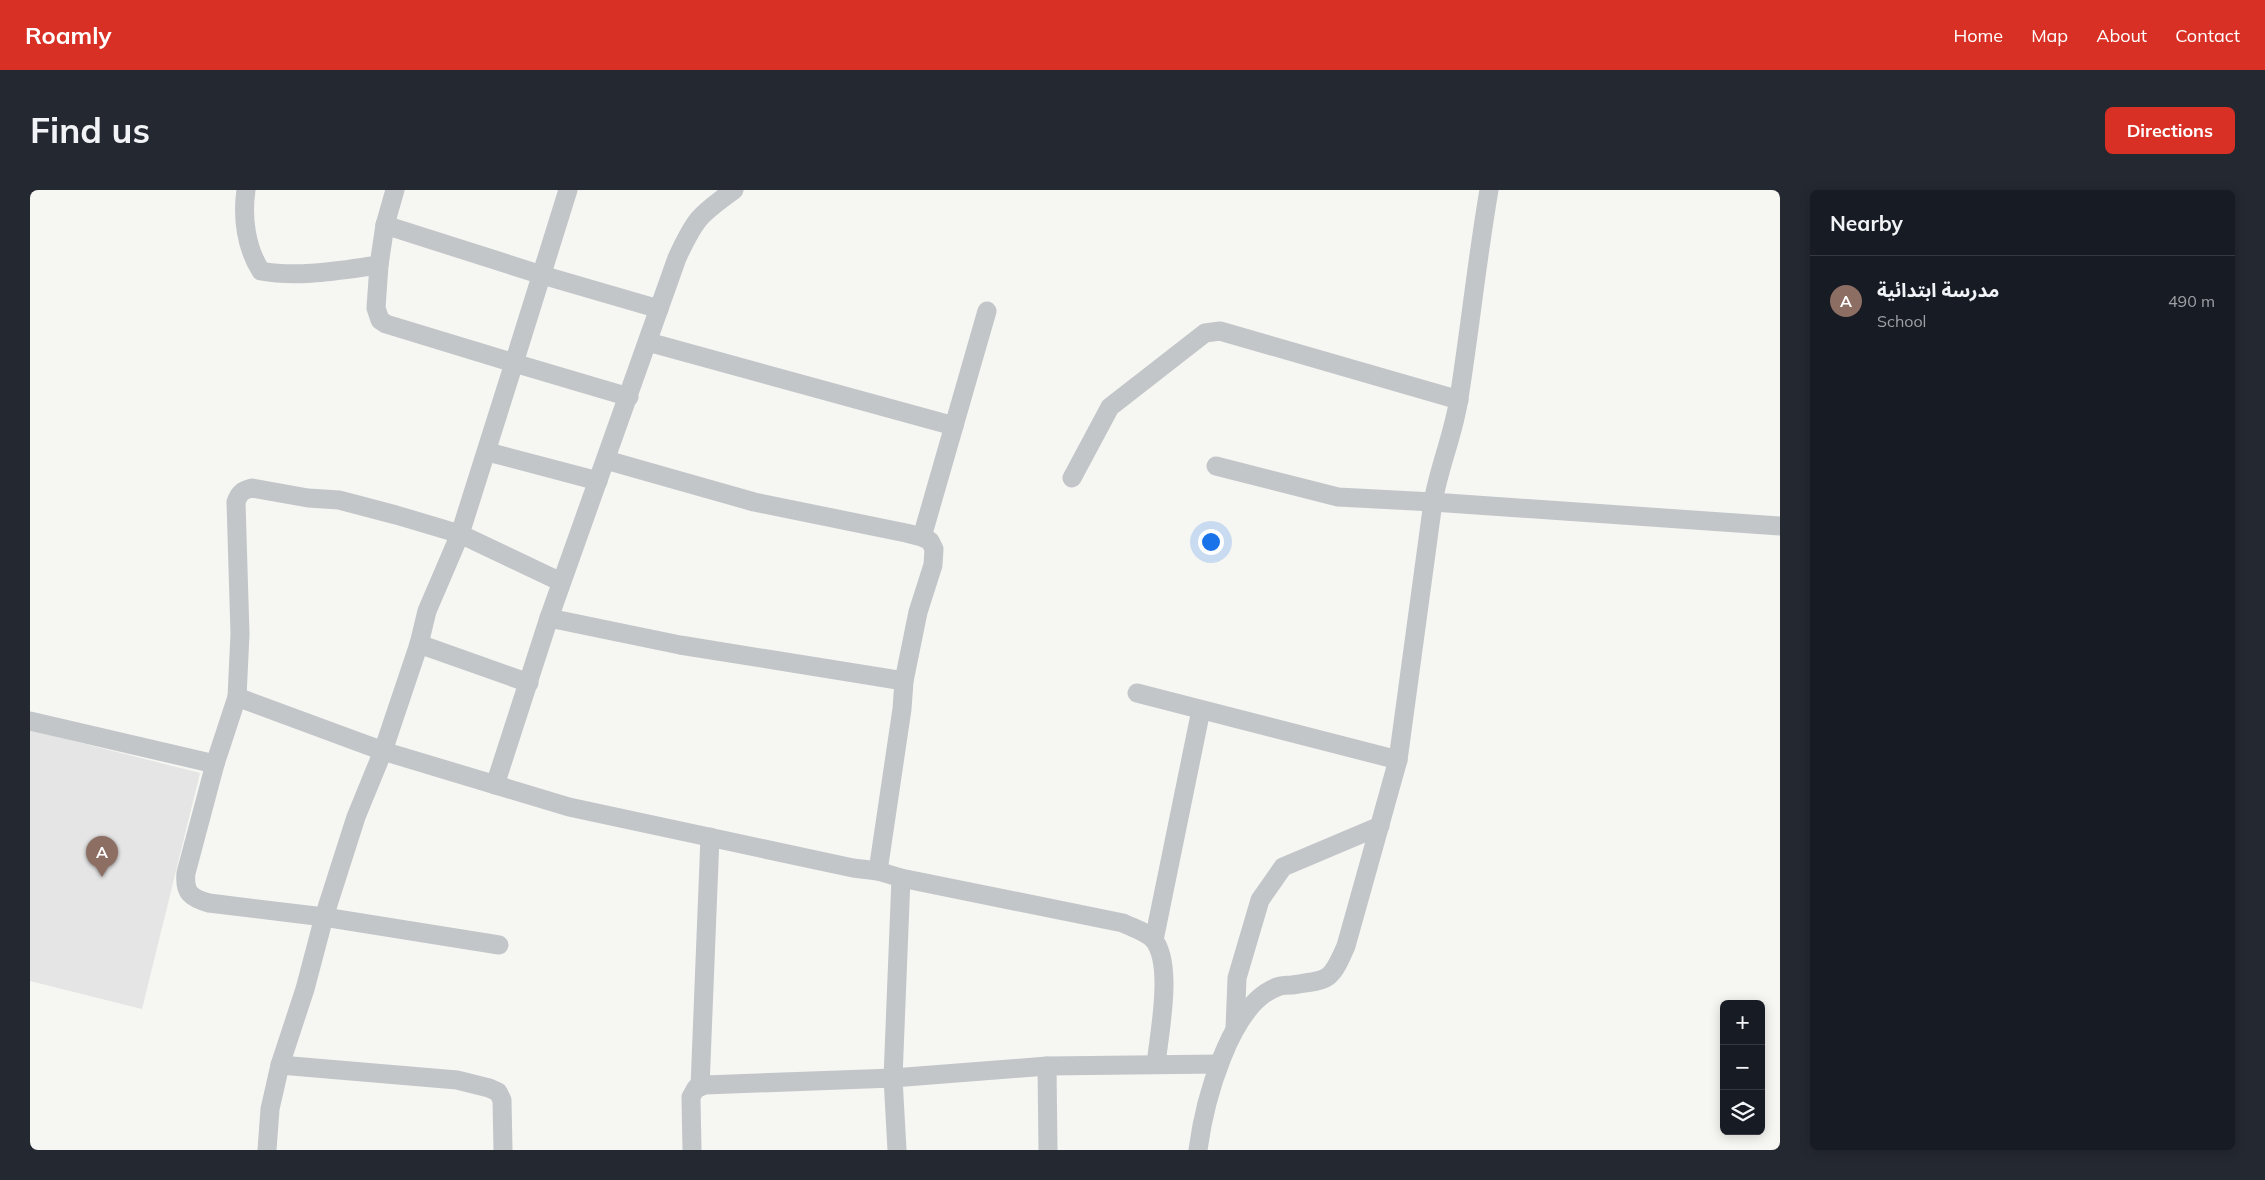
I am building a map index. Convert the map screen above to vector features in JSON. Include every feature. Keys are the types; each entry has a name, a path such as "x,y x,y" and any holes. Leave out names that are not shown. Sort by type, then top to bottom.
{"street":[{"path":"246,190 244,206 247,237 254,259 261,271 274,273 330,271 379,265"},
{"path":"395,190 385,225 379,265 376,308 380,320 386,324 629,397"},
{"path":"267,1150 270,1109 280,1065 305,989 324,917 356,818 384,751 427,611 460,534 488,452 568,190"},
{"path":"495,785 549,618 677,258 696,220 703,212 734,190"},
{"path":"1198,1150 1219,1064 1235,1028 1263,996 1278,987 1315,983 1326,978 1335,970 1346,946 1398,760 1433,502 1436,484 1459,400 1476,265 1489,190"},
{"path":"385,225 542,275 659,309"},
{"path":"922,537 988,311"},
{"path":"1072,478 1110,407 1205,333 1220,331 1459,400"},
{"path":"648,342 954,426"},
{"path":"488,452 598,481"},
{"path":"606,460 754,502 922,537 930,541 934,549 933,565 918,612 904,681 902,709 878,871"},
{"path":"1216,466 1338,497 1780,526"},
{"path":"499,945 324,917 209,904 189,895 185,887 186,873 215,764 237,698 240,634 236,502 238,495 244,490 252,488 308,498 339,500 460,534 562,582"},
{"path":"549,618 680,645 904,681"},
{"path":"418,644 529,683"},
{"path":"1137,693 1398,760"},
{"path":"237,698 384,751 569,807 853,868 878,871 902,878 1123,922 1147,934 1159,948 1164,982 1156,1064"},
{"path":"1154,940 1201,710"},
{"path":"30,722 215,764"},
{"path":"1235,1028 1237,978 1260,900 1283,867 1380,826"},
{"path":"700,1087 710,837"},
{"path":"897,1150 893,1078 902,878"},
{"path":"692,1150 691,1097 694,1091 700,1087 715,1084 893,1078 1046,1066 1219,1064"},
{"path":"280,1065 457,1080 489,1088 498,1092 502,1100 503,1150"},
{"path":"1046,1066 1048,1150"}],"shaded area":[{"path":"30,730 200,773 142,1009 30,981"}],"place":[{"name":"مدرسة ابتدائية","path":"102,877"}]}
